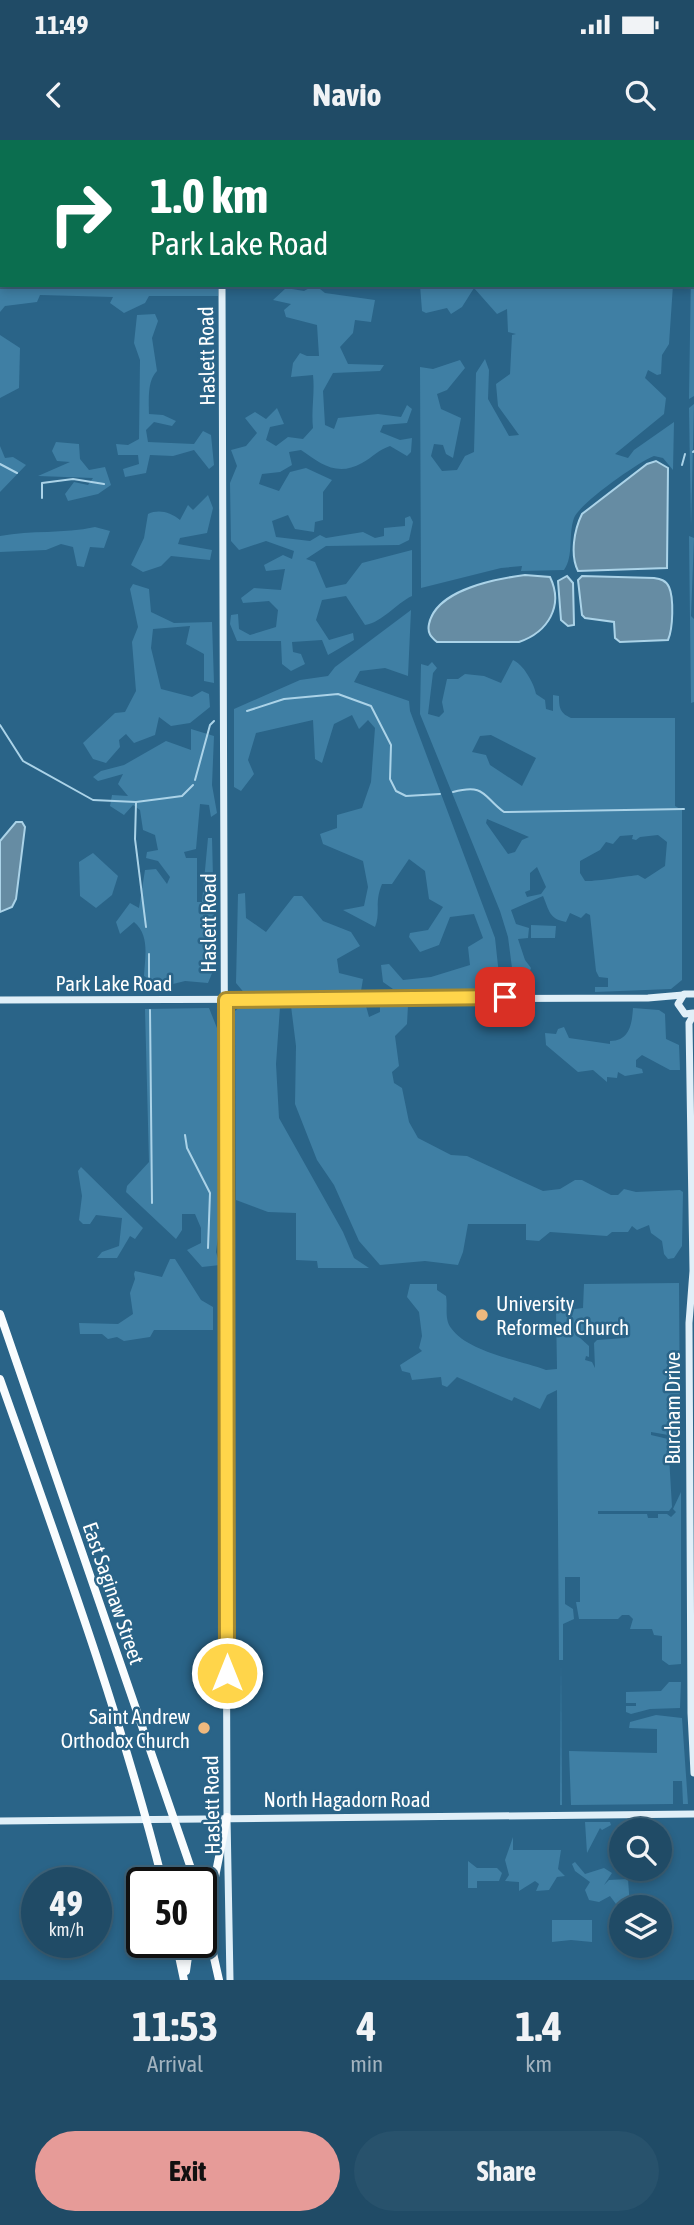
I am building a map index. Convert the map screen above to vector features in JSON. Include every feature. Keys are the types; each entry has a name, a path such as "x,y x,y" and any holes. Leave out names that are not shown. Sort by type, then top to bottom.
{"main road":[{"name":"East Saginaw Street","path":"0,1314 191,1867"},
{"name":"East Saginaw Street","path":"0,1380 109,1691 159,1867"},
{"path":"109,1691 119,1684 130,1693"},
{"path":"217,1868 227,1817"},
{"path":"180,1958 185,1980"},
{"path":"185,1980 188,1958"},
{"path":"214,1958 219,1980"}],"street":[{"name":"Haslett Road","path":"222,287 227,1817 230,1980"},
{"name":"Park Lake Road","path":"0,1000 648,998 694,994"},
{"path":"680,1009 678,1001 683,995"},
{"name":"Park Lake Road","path":"648,998 670,1002 685,1014 694,1013"},
{"name":"Burcham Drive","path":"680,1009 690,1044"},
{"name":"Burcham Drive","path":"694,1013 690,1020 694,1270 689,1323 691,1713 694,1773"},
{"name":"North Hagadorn Road","path":"0,1821 694,1814"}],"shaded area":[{"path":"0,287 218,287 218,296 149,296 145,303 124,313 110,303 113,297 40,295 37,302 5,306 0,312"},
{"path":"318,287 325,293 375,300 371,322 355,320 353,333 340,347 348,364 384,365 380,371 333,373 323,391 325,425 334,429 338,418 378,414 401,417 407,405 412,409 407,423 383,425 380,432 400,440 412,438 411,452 407,456 390,446 353,467 337,469 322,464 301,450 289,452 292,465 280,472 262,474 259,484 279,491 290,472 306,468 332,480 323,492 323,520 315,522 314,532 295,529 288,515 272,521 276,537 310,541 320,535 326,538 363,532 375,538 384,536 384,528 405,526 405,518 410,516 413,522 409,540 399,545 326,546 306,559 315,562 326,588 346,584 362,563 412,550 412,596 378,620 365,625 346,596 322,600 316,620 329,640 353,633 354,640 328,655 322,640 292,642 293,652 301,654 305,664 291,671 282,664 281,641 237,641 230,624 231,615 238,614 239,629 250,635 276,627 278,610 269,601 243,603 241,598 254,588 281,590 285,569 266,571 264,565 283,555 292,559 294,551 266,541 239,550 231,541 230,483 237,466 231,450 246,446 257,433 245,418 255,412 266,419 277,408 284,424 270,427 266,440 276,446 288,437 303,439 313,428 313,375 291,377 293,363 300,353 319,356 317,325 286,317 284,310 291,304 273,300 286,288 304,291"},
{"path":"420,287 673,287 669,344 662,355 661,374 657,375 648,370 645,378 666,398 664,414 615,454 628,458 634,450 674,422 673,470 663,458 654,456 586,503 574,518 569,558 564,570 521,571 522,566 501,568 421,588 420,367 433,369 460,360 465,368 447,390 437,394 441,409 461,418 453,458 446,454 443,445 434,444 431,456 442,471 457,470 465,456 474,452 476,373 485,359 489,370 488,399 509,436 519,435 498,406 496,384 510,374 512,335 516,334 508,332 507,309 497,314 474,288 462,307 451,314 447,308 426,313 422,311"},
{"path":"691,287 694,287 694,396 689,399"},
{"path":"155,314 158,321 152,338 157,371 150,385 149,414 163,415 176,421 172,426 154,422 146,430 148,442 194,444 203,431 211,435 214,465 209,469 194,450 173,456 150,455 146,473 125,477 123,469 139,464 138,455 118,455 116,444 128,445 139,439 140,360 134,343 137,315"},
{"path":"0,335 20,348 19,388 0,398"},
{"path":"694,404 691,527 689,408"},
{"path":"56,442 79,444 80,459 89,470 105,467 111,485 98,494 68,501 65,494 74,482 88,485 93,478 38,476 70,462 57,461 52,451"},
{"path":"0,446 5,458 13,457 26,465 0,492"},
{"path":"656,461 668,468 667,568 578,571 574,558 574,542 582,514 647,464"},
{"path":"208,495 213,508 207,533 180,538 178,544 212,550 210,560 171,556 161,566 143,572 131,565 144,538 148,514 164,512 180,520 188,505 193,510"},
{"path":"95,527 110,531 104,548 90,547 84,567 77,566 73,547 61,544 46,550 0,552 0,536"},
{"path":"689,536 694,538 691,616 694,619 694,702 691,703"},
{"path":"525,575 550,577 555,598 551,617 529,638 519,642 437,642 430,634 429,624 434,612 455,595 483,583"},
{"path":"567,576 573,583 574,625 568,626 561,620 558,581"},
{"path":"582,576 654,578 665,581 671,592 672,606 668,640 620,642 615,638 614,622 585,618 582,615 578,580"},
{"path":"133,584 149,589 151,612 174,623 212,622 214,683 204,681 204,654 186,644 190,626 153,629 151,648 161,689 192,697 202,691 209,694 210,707 190,723 171,726 159,717 155,735 134,743 126,734 119,740 120,747 106,763 93,759 83,743 115,713 125,712 136,691 132,642 138,627 130,589"},
{"path":"411,610 408,676 385,668 360,671 354,682 409,701 410,711 495,938 499,975 483,990 393,989 383,982 381,965 389,964 403,980 431,977 470,965 468,947 483,938 474,914 450,917 439,945 420,952 409,937 410,933 428,930 443,907 429,899 425,871 409,859 392,884 382,884 375,927 343,910 364,906 368,887 363,861 323,844 320,834 337,828 337,815 362,808 371,782 375,728 368,720 359,729 352,715 334,724 322,763 315,759 313,720 256,733 248,760 254,774 241,791 234,787 234,709 300,680 328,676 335,667"},
{"path":"513,660 521,665 536,694 545,700 546,709 553,711 553,695 559,696 561,710 571,718 675,718 675,806 682,810 682,980 671,989 595,992 595,987 608,987 608,978 599,977 596,971 590,915 586,913 581,918 570,913 566,922 560,921 550,913 543,896 511,910 516,924 529,928 528,938 518,939 525,960 531,968 530,971 512,968 508,937 500,911 420,714 421,664 428,666 432,662 437,668 433,673 428,714 439,717 444,712 442,702 447,679 458,679 465,674 484,676 501,683","holes":["491,735 536,758 522,786 490,765 486,755 472,752 480,736","487,819 529,837 522,840 515,852 508,854 486,823","633,835 632,839 636,840 658,835 667,842 665,866 645,879 638,875 585,881 580,873 580,861 600,850 606,842 613,844 620,836","537,867 546,887 541,894 527,897 525,892 530,890 530,873"]},
{"path":"191,729 214,736 212,785 217,813 211,817 209,805 200,804 196,849 184,852 186,858 197,858 197,902 202,902 208,838 212,838 214,918 203,931 212,943 215,962 208,983 185,981 161,987 144,976 145,947 139,927 134,922 120,934 116,922 130,903 139,908 145,870 156,869 167,884 170,877 158,861 146,858 147,852 158,850 155,835 143,830 140,810 133,805 124,815 110,806 112,795 128,796 118,784 123,774 98,781 93,777 101,771 124,765 166,741 191,750"},
{"path":"16,822 22,822 25,827 16,899 12,907 0,912 0,841"},
{"path":"93,853 118,876 112,895 96,908 80,896 79,862"},
{"path":"245,893 246,918 266,932 294,896 302,896 323,921 351,932 360,946 337,959 339,973 363,979 361,991 246,995 236,983 238,894"},
{"path":"531,925 556,926 555,938 531,938"},
{"path":"380,1005 408,1005 407,1024 395,1036 399,1066 392,1072 394,1083 402,1088 409,1122 418,1138 451,1155 467,1156 543,1191 560,1189 575,1180 582,1180 611,1195 618,1195 624,1189 636,1192 680,1190 683,1192 682,1246 674,1258 668,1259 664,1254 662,1241 651,1233 649,1225 637,1230 632,1226 628,1232 612,1232 607,1236 550,1232 539,1241 526,1240 526,1224 468,1224 458,1265 425,1261 380,1265 359,1241 334,1185 317,1160 295,1104 296,1046 291,1006 366,1006 369,1017 380,1012"},
{"path":"241,1006 280,1007 276,1064 279,1118 343,1232 354,1258 369,1268 318,1268 317,1261 296,1260 296,1213 268,1212 236,1200 235,1011"},
{"path":"209,1008 217,1028 219,1229 216,1252 220,1265 202,1267 187,1250 201,1243 201,1228 195,1214 182,1214 182,1230 176,1239 126,1192 127,1186 149,1162 145,1009"},
{"path":"633,1008 659,1010 665,1014 666,1039 679,1045 680,1070 670,1070 642,1055 636,1060 636,1067 642,1069 643,1073 625,1076 618,1072 617,1078 607,1077 607,1082 593,1070 578,1072 546,1045 545,1033 556,1034 558,1029 564,1027 569,1038 610,1044 610,1041 626,1035"},
{"path":"81,1167 143,1228 135,1239 130,1236 117,1258 97,1258 102,1252 119,1246 122,1218 96,1215 90,1224 83,1224 79,1220 82,1196 78,1171"},
{"path":"170,1259 175,1259 201,1300 213,1307 213,1330 154,1330 150,1337 124,1341 117,1337 108,1339 102,1334 80,1334 79,1323 118,1324 133,1314 130,1293 135,1271 162,1277"},
{"path":"679,1283 680,1437 651,1432 651,1435 668,1439 672,1507 669,1511 598,1511 598,1514 647,1514 648,1518 658,1518 658,1514 667,1514 671,1517 676,1512 673,1509 681,1492 681,1664 669,1665 662,1660 662,1636 654,1635 652,1629 630,1629 633,1619 629,1615 622,1615 618,1619 579,1619 576,1602 580,1602 580,1577 565,1577 565,1604 573,1609 574,1619 563,1624 563,1660 559,1660 557,1390 547,1395 540,1409 514,1397 512,1401 457,1377 447,1387 442,1385 441,1377 412,1380 410,1373 402,1371 400,1365 422,1351 419,1348 422,1336 419,1312 407,1297 410,1284 437,1284 437,1290 446,1296 447,1317 451,1328 469,1343 494,1354 546,1370 557,1369 556,1309 562,1301 568,1304 567,1310 583,1308 584,1284","holes":["587,1326 598,1335 626,1334 625,1338 597,1340 594,1343 595,1368 592,1362 585,1360 586,1356 589,1357 589,1346 579,1337"]},
{"path":"561,1663 562,1805 560,1805"},
{"path":"669,1682 681,1682 680,1708 650,1709 631,1714 626,1712 626,1706 636,1706 636,1703 626,1703 626,1692 661,1691"},
{"path":"656,1715 682,1718 688,1804 683,1804 682,1781 673,1781 673,1804 571,1805 569,1751 657,1753 657,1729 629,1728 630,1722"},
{"path":"585,1822 609,1822 609,1826 602,1830 600,1828 587,1853"},
{"path":"513,1837 513,1850 561,1850 558,1869 565,1876 557,1877 549,1890 536,1891 539,1884 535,1881 519,1891 519,1882 505,1881 509,1875 505,1860"},
{"path":"468,1861 477,1868 497,1868 502,1873 499,1881 477,1881 477,1888 468,1888"},
{"path":"575,1862 585,1874 604,1868 609,1871 609,1878 604,1885 609,1880 628,1881 629,1895 609,1895 599,1902 589,1900 585,1890 590,1882 575,1871 572,1864"},
{"path":"552,1920 592,1920 592,1942 552,1942"}],"waterway":[{"path":"682,465 685,454"},
{"path":"0,464 17,473"},
{"path":"42,498 42,483 73,479 104,484"},
{"path":"247,711 284,699 338,694 371,706 391,745 390,779 396,791 406,796 440,794"},
{"path":"195,780 210,725 214,721"},
{"path":"0,725 23,761 93,800 136,802 182,796 193,785"},
{"path":"453,792 478,790 504,812 684,809"},
{"path":"136,803 135,839 146,927"},
{"path":"149,954 149,987"},
{"path":"150,1010 152,1203"},
{"path":"185,1135 187,1148 210,1193 208,1248"}],"place":[{"name":"University Reformed Church","path":"482,1315"},
{"name":"Saint Andrew Orthodox Church","path":"204,1728"}],"route":[{"path":"227,1673 226,1000 505,997"}]}
